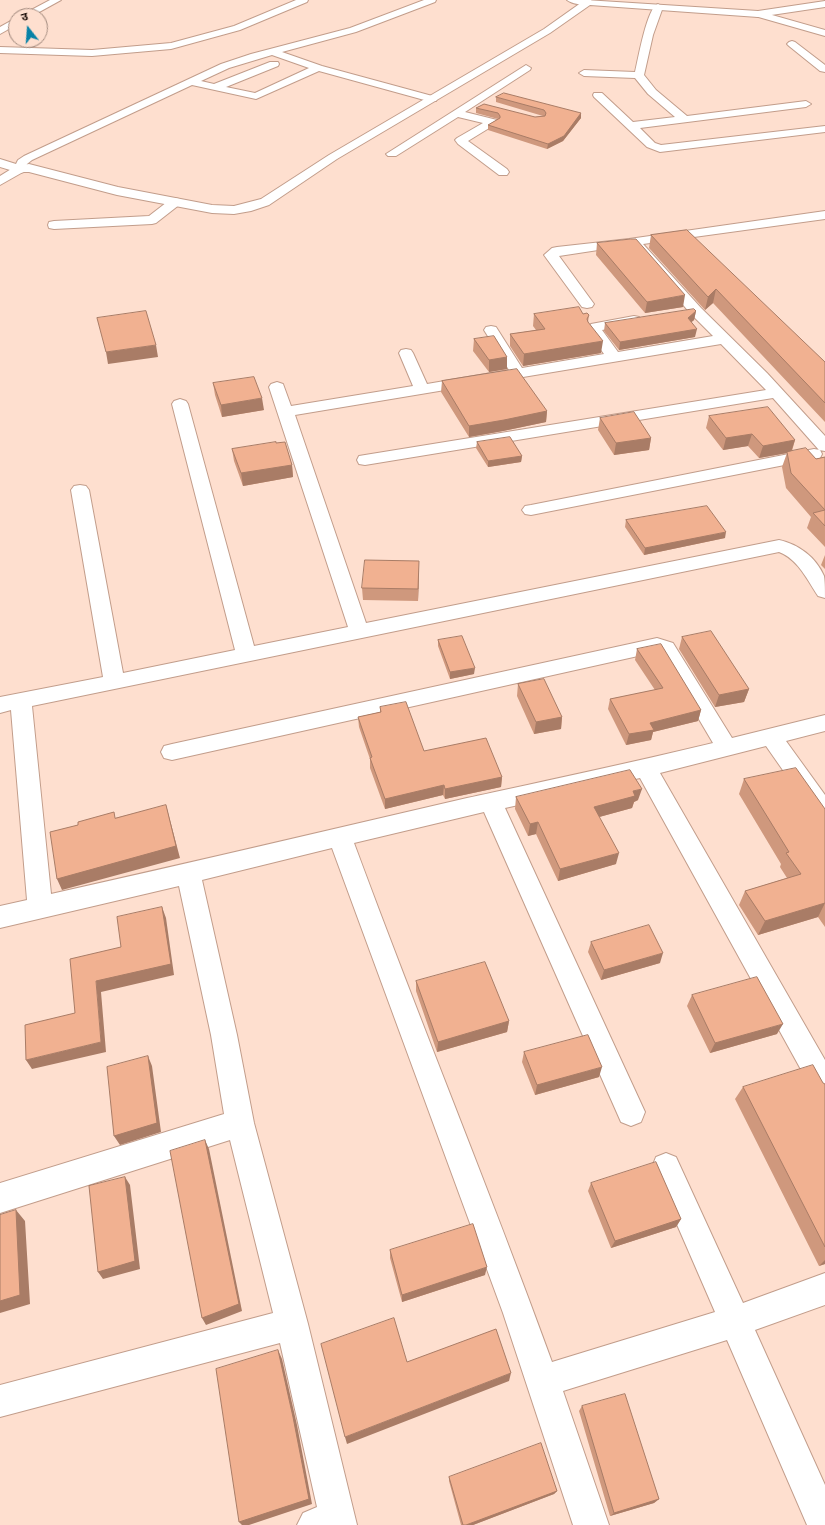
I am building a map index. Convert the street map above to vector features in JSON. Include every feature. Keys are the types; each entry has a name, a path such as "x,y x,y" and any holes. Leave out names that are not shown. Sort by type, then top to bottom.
{"street":[{"path":"41,8 57,0"},
{"path":"0,50 78,53 112,52 171,46 201,41 258,20 304,0"},
{"path":"411,0 429,1"},
{"path":"572,0 658,7 762,10 825,4"},
{"path":"20,169 22,162 28,158 190,82 222,63 274,52 368,25 429,1"},
{"path":"0,180 20,169 29,168 117,191 212,209 234,210 258,205 283,191 333,157 547,31 588,2"},
{"path":"638,76 640,73 648,35 658,7"},
{"path":"762,10 825,33"},
{"path":"792,44 824,69"},
{"path":"274,52 318,68 432,99"},
{"path":"810,58 825,56"},
{"path":"213,88 290,58"},
{"path":"190,82 256,96 318,68"},
{"path":"392,154 526,68"},
{"path":"584,73 638,76 652,92 684,119"},
{"path":"630,126 809,106 792,94"},
{"path":"598,95 654,148 660,149 825,129"},
{"path":"475,101 489,105"},
{"path":"456,113 493,122 462,140 462,142 503,172"},
{"path":"0,162 20,169"},
{"path":"54,225 152,220 175,202"},
{"path":"587,304 551,255 557,251 825,215"},
{"path":"684,233 696,244"},
{"path":"634,241 696,311 777,393 825,446"},
{"path":"681,313 696,311"},
{"path":"614,357 595,333 594,330 596,327 650,318"},
{"path":"491,330 518,373"},
{"path":"286,412 724,339"},
{"path":"406,353 422,390"},
{"path":"277,387 359,631"},
{"path":"365,460 777,393"},
{"path":"180,404 246,654"},
{"path":"531,510 825,452"},
{"path":"80,490 114,682"},
{"path":"40,906 11,703 779,546 787,546 797,553 825,592"},
{"path":"172,752 657,645 666,648 671,654 727,748"},
{"path":"0,917 40,906 188,873 539,790 646,768 825,723"},
{"path":"772,737 825,813"},
{"path":"646,768 825,1086"},
{"path":"491,802 631,1112"},
{"path":"340,837 373,932 464,1167 543,1381 590,1525"},
{"path":"188,873 224,1035 240,1123 292,1324 331,1522"},
{"path":"0,1198 240,1123"},
{"path":"666,1167 825,1525"},
{"path":"543,1381 735,1322 825,1289"},
{"path":"0,1401 292,1324"}],"building":[{"path":"504,93 581,113 564,136 548,144 488,125 500,118 500,116 498,113 476,108 484,104 535,117 545,116 546,113 544,110 496,97"},
{"path":"687,230 825,362 825,403 716,289 708,297 651,235"},
{"path":"636,239 685,295 647,302 597,243"},
{"path":"579,307 583,314 587,313 589,315 587,319 588,322 603,341 524,354 510,334 545,329 534,314"},
{"path":"694,309 696,311 688,318 697,329 620,342 605,323"},
{"path":"146,311 156,345 106,352 97,318"},
{"path":"494,336 507,357 489,360 474,339"},
{"path":"517,369 547,411 469,426 442,381"},
{"path":"254,377 262,398 221,405 213,383"},
{"path":"768,407 795,440 763,446 752,434 726,438 709,416"},
{"path":"634,412 651,438 616,443 600,418"},
{"path":"510,437 522,456 488,461 477,442"},
{"path":"285,442 292,465 241,473 232,449"},
{"path":"806,448 816,459 825,457 825,510 791,473 787,452"},
{"path":"707,506 726,532 645,548 626,520"},
{"path":"825,510 825,526 813,513"},
{"path":"365,560 419,561 418,589 362,588"},
{"path":"711,631 749,689 719,695 682,637"},
{"path":"462,636 475,668 450,672 438,640"},
{"path":"661,644 701,710 650,723 654,730 629,734 610,699 663,688 637,649"},
{"path":"544,679 562,717 536,722 518,684"},
{"path":"406,702 424,751 486,738 502,777 445,789 444,785 385,799 370,758 372,757 358,717 381,712 380,707"},
{"path":"796,768 825,809 825,903 765,921 745,891 801,874 786,853 789,852 744,779"},
{"path":"630,770 642,789 633,791 635,796 594,807 619,853 560,869 538,822 530,824 516,797"},
{"path":"166,805 176,846 57,879 50,832 78,825 78,822 114,812 115,818"},
{"path":"162,907 171,964 96,981 101,1042 26,1060 25,1025 75,1013 70,959 121,947 117,917"},
{"path":"649,925 663,953 604,970 591,942"},
{"path":"485,962 509,1021 438,1042 416,981"},
{"path":"757,977 783,1024 715,1043 692,995"},
{"path":"588,1035 602,1067 537,1085 524,1052"},
{"path":"148,1056 157,1123 114,1136 107,1067"},
{"path":"813,1065 825,1084 825,1247 743,1087"},
{"path":"205,1140 239,1304 202,1318 170,1151"},
{"path":"656,1162 681,1219 615,1241 591,1183"},
{"path":"125,1177 135,1261 98,1272 89,1186"},
{"path":"16,1210 20,1295 0,1301 0,1215"},
{"path":"473,1224 487,1267 402,1295 390,1250"},
{"path":"394,1318 407,1362 496,1329 511,1373 345,1437 321,1344"},
{"path":"278,1350 309,1499 239,1522 216,1369"},
{"path":"625,1394 659,1499 614,1513 582,1406"},
{"path":"541,1443 557,1491 463,1525 449,1477"}]}
